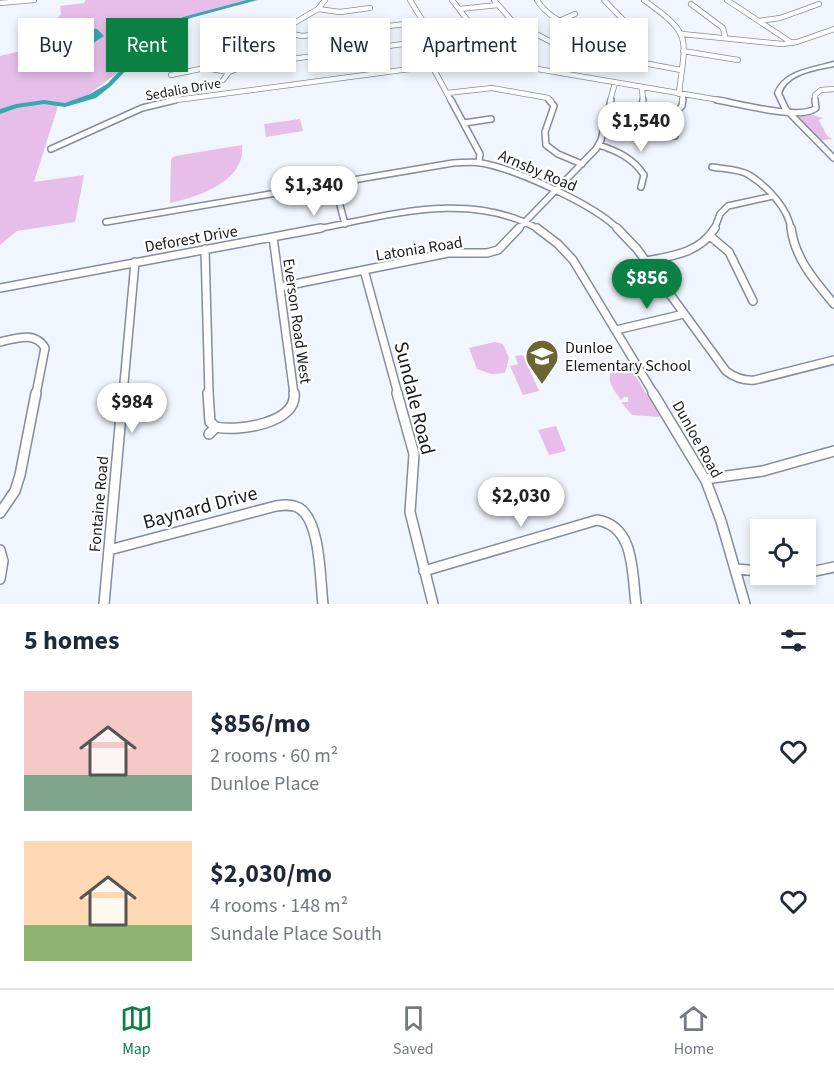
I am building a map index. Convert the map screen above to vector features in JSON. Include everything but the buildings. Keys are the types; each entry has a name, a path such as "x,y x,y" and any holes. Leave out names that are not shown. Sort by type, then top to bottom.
{"street":[{"path":"0,3 34,0"},
{"path":"296,21 318,9 325,0"},
{"path":"318,9 340,12 372,8 369,0"},
{"path":"410,0 421,18"},
{"path":"452,0 466,18"},
{"path":"494,0 513,22 550,41"},
{"path":"537,0 545,11 557,18"},
{"path":"604,0 623,18"},
{"path":"605,122 675,136 677,111 682,106 682,34 672,22 644,0"},
{"path":"727,0 792,43"},
{"path":"759,21 780,18 818,3"},
{"path":"691,4 723,28 724,37"},
{"path":"459,9 498,5"},
{"path":"566,18 575,14"},
{"path":"296,35 302,36 402,24"},
{"path":"682,34 770,44 792,43 834,29"},
{"path":"296,59 402,45"},
{"path":"683,51 738,60"},
{"path":"648,64 681,69"},
{"path":"834,64 793,76 781,84 778,90 778,97 789,113 834,159"},
{"path":"171,75 200,69"},
{"name":"Sedalia Drive","path":"538,69 789,113"},
{"name":"Sedalia Drive","path":"51,149 142,108 174,100 402,70"},
{"path":"223,80 229,72"},
{"path":"435,72 479,151 479,162"},
{"name":"Latonia Road","path":"280,287 448,254 494,252 502,248 599,145 615,83"},
{"path":"447,93 492,88 554,100 543,135 544,143 552,151 582,164"},
{"path":"639,129 643,102 642,88"},
{"path":"789,113 813,111 816,108 815,94 821,90 834,89"},
{"path":"464,123 491,119"},
{"path":"599,145 616,151 636,163 644,176 641,187"},
{"name":"Arnsby Road","path":"106,222 453,163 479,162 506,169 589,208 614,224 627,236 726,371 739,383 755,381 834,360"},
{"path":"712,167 748,174 773,196 788,213 793,245 804,264 834,304"},
{"path":"334,183 345,224"},
{"path":"646,261 695,248 710,236 722,210 728,206 773,196"},
{"name":"Deforest Drive","path":"0,288 431,208 464,206 498,211 527,222"},
{"name":"Dunloe Road","path":"527,222 564,249 616,330 705,479 736,568 745,604"},
{"path":"710,236 729,252 753,301"},
{"name":"Everson Road West","path":"206,249 209,414 212,431 227,430 278,418 291,409 295,394 273,237"},
{"name":"Fontaine Road","path":"104,604 135,262"},
{"name":"Sundale Road","path":"364,270 414,454 410,512 433,604"},
{"path":"616,330 684,314"},
{"path":"0,342 28,337 40,340 45,346 20,475 15,490 0,513"},
{"path":"705,479 763,471 834,451"},
{"name":"Baynard Drive","path":"109,550 276,506 289,505 300,508 308,516 313,526 323,604"},
{"path":"424,571 597,520 618,521 627,543 636,604"},
{"path":"0,550 3,561 0,579"},
{"path":"816,571 834,567"},
{"path":"736,568 750,570"}],"shaded area":[{"path":"86,0 259,0 188,20 188,18 106,18 106,72 118,72 77,103 58,106 34,182 84,175 75,222 17,231 0,245 0,56 18,52 18,72 94,72 94,18 58,18 61,14 60,6 84,3"},
{"path":"812,115 823,118 819,120 827,136 832,139 819,141 796,117"},
{"path":"300,119 303,131 266,137 264,124"},
{"path":"242,145 241,158 236,169 228,178 206,192 170,203 171,159 175,156"},
{"path":"495,342 503,344 509,358 505,373 491,374 477,369 469,348"},
{"path":"523,355 539,391 523,395 510,366 518,364 515,356"},
{"path":"627,362 660,416 632,415 621,402 628,402 628,397 621,400 612,386 610,375 611,371"},
{"path":"556,426 566,451 549,455 538,430"}],"water":[{"path":"94,29 97,29 104,36 94,42"}],"waterway":[{"path":"0,112 16,106 44,102 65,105 93,96 109,85 140,53 185,18 254,0"}],"place":[{"name":"Dunloe Elementary School","path":"542,385"}]}
